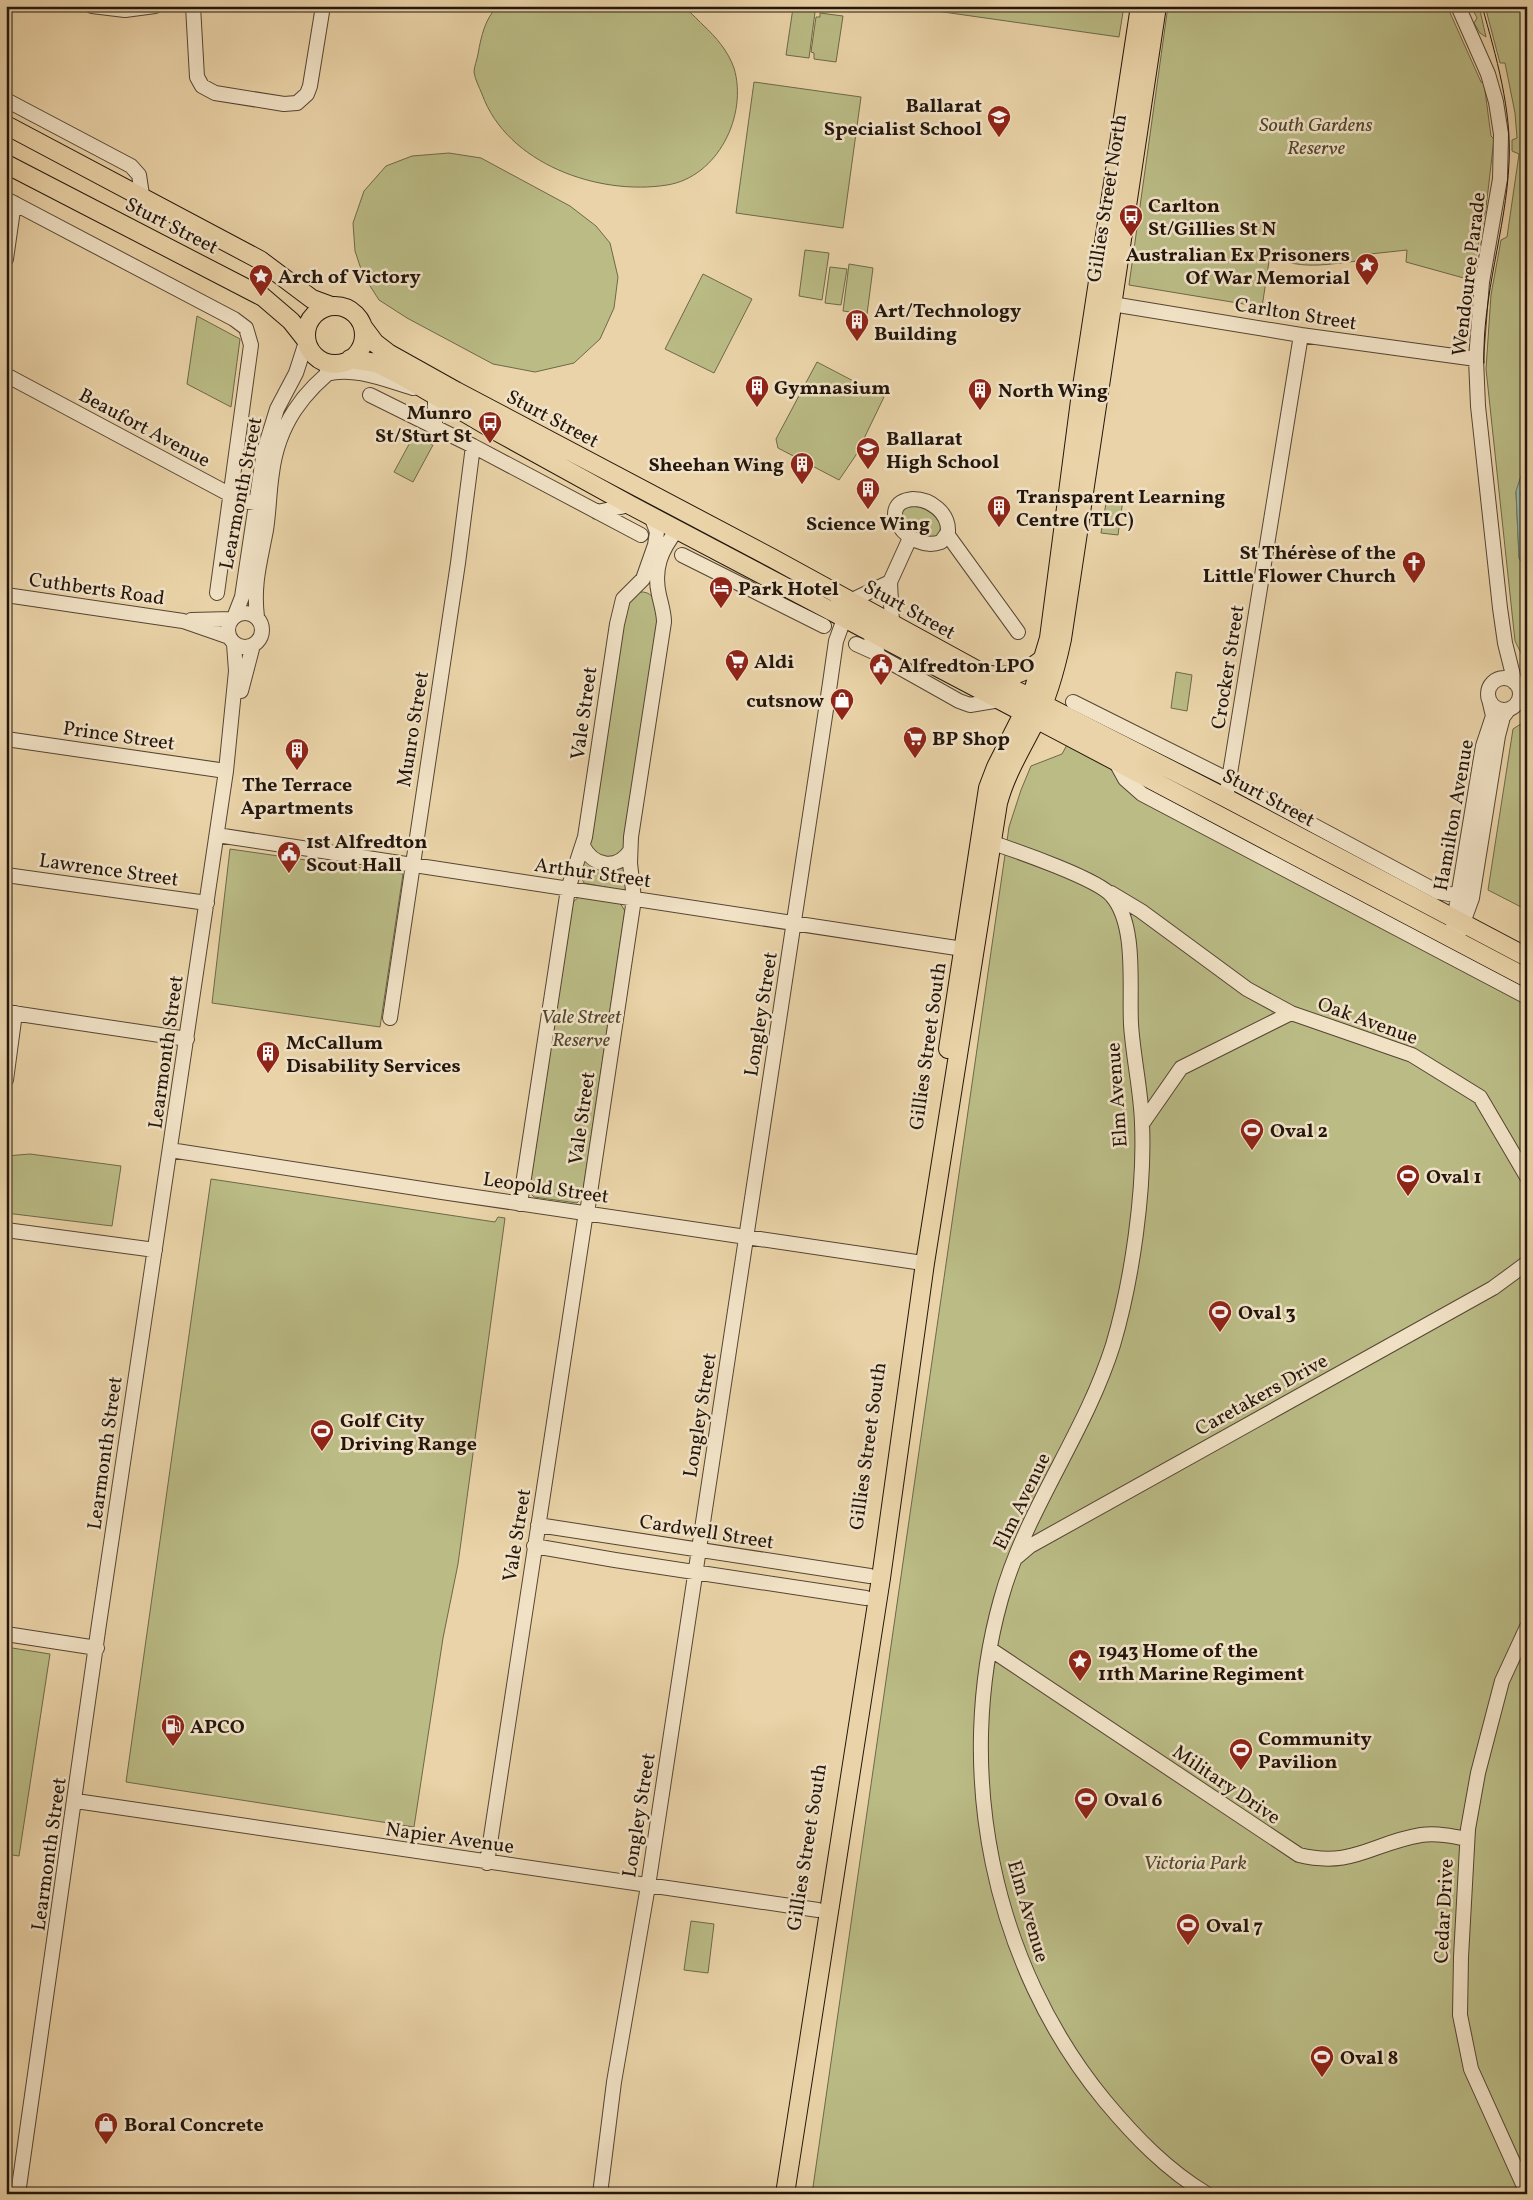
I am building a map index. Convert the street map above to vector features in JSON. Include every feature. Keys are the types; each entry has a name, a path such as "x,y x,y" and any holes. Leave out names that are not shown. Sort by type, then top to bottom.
{"main road":[{"name":"Gillies Street North","path":"1034,708 1056,668 1062,640 1089,394 1131,62 1140,6"},
{"name":"Gillies Street North","path":"1034,708 1052,616 1089,394 1112,304 1157,6"},
{"path":"1131,62 1150,47"},
{"name":"Sturt Street","path":"6,125 260,260 312,300 331,306"},
{"name":"Sturt Street","path":"8,166 263,297 282,312 306,341"},
{"path":"331,306 341,307 350,311 358,318 362,327 362,343 357,353 346,361 322,360 313,353 306,341 307,326 312,317 320,310 331,306"},
{"name":"Sturt Street","path":"362,327 375,343 396,358 984,674 1114,759 1527,978"},
{"name":"Sturt Street","path":"346,361 365,360 382,366 630,505 703,543 829,615 868,630 1000,700 1034,708 1226,798 1527,957"},
{"path":"984,674 999,676 1026,672 1044,657"},
{"name":"Gillies Street South","path":"969,950 1004,784 1034,708"},
{"name":"Gillies Street South","path":"775,2194 823,1911 872,1599 969,950 988,788 996,767 1034,708"},
{"name":"Gillies Street South","path":"785,2194 823,1911"}],"street":[{"path":"92,6 125,10 155,6"},
{"path":"193,6 197,77 204,88 218,94 284,104 295,104 308,93 323,6"},
{"name":"Wendouree Parade","path":"1458,6 1488,74 1496,102 1501,134 1500,179 1482,282 1476,359 1478,406 1505,643 1519,686"},
{"name":"Sturt Street","path":"6,100 131,166 138,173 142,196"},
{"path":"6,259 10,201"},
{"name":"Learmonth Street","path":"10,201 234,319 244,326 249,334 251,345 217,593"},
{"name":"Carlton Street","path":"1112,304 1301,335 1476,359"},
{"name":"Crocker Street","path":"1226,798 1301,335"},
{"name":"Learmonth Street","path":"257,617 254,594 262,504 264,451 273,419 296,373 306,341"},
{"name":"Learmonth Street","path":"233,617 242,597 262,504 275,453 284,427 299,402 326,374 346,361"},
{"path":"326,374 339,372 365,375 433,395 435,426"},
{"name":"Beaufort Avenue","path":"6,375 242,501 262,504"},
{"path":"370,395 435,426 641,535"},
{"name":"Munro Street","path":"390,1018 411,864 458,563 473,446"},
{"path":"911,499 926,501 939,510 947,524 947,534 944,540 936,544 910,538 898,526 895,515 900,504 911,499"},
{"path":"598,512 630,505"},
{"name":"Vale Street","path":"520,1204 568,889 583,846 617,624 621,604 645,576 657,541 657,529 651,516"},
{"name":"Vale Street","path":"487,1863 634,899 630,851 664,622 656,574 658,560 677,530"},
{"path":"947,534 1018,632"},
{"path":"892,623 890,582 910,538"},
{"path":"703,543 705,566"},
{"name":"Sturt Street","path":"682,555 788,609 829,615"},
{"name":"Learmonth Street","path":"220,568 224,582 242,597"},
{"path":"788,609 829,615 843,597 890,582"},
{"path":"632,591 647,588 659,594"},
{"name":"Cuthberts Road","path":"6,595 183,621 233,617"},
{"path":"249,613 257,617 262,632 253,645 243,648 231,640 227,628 233,617 249,613"},
{"name":"Longley Street","path":"600,2194 614,2082 648,1886 795,924 836,641 829,615"},
{"name":"Cuthberts Road","path":"183,621 231,640"},
{"name":"Sturt Street","path":"868,630 876,652"},
{"name":"Learmonth Street","path":"18,2194 98,1648 101,1614 226,771 233,718 236,671 231,640"},
{"name":"Wendouree Parade","path":"1494,682 1500,670 1505,643"},
{"path":"856,644 876,652 882,658 962,703 974,705 1000,700"},
{"name":"Learmonth Street","path":"233,718 253,645"},
{"path":"1510,708 1517,703 1520,696 1519,686 1504,678 1494,682 1489,690 1489,699 1497,708 1510,708 1527,704"},
{"name":"Hamilton Avenue","path":"1459,921 1460,896 1484,746 1493,716 1489,699"},
{"name":"Sturt Street","path":"1073,702 1229,780 1438,892 1460,896"},
{"name":"Hamilton Avenue","path":"1454,939 1459,921 1473,893 1498,736 1503,717 1510,708"},
{"name":"Prince Street","path":"6,739 226,771"},
{"path":"1114,759 1125,779 1142,794 1527,997"},
{"name":"Arthur Street","path":"217,835 969,950"},
{"path":"993,843 1063,870 1108,892"},
{"path":"583,846 592,858 603,864 620,861 630,851"},
{"name":"Lawrence Street","path":"6,875 207,903"},
{"name":"Oak Avenue","path":"1108,892 1141,911 1247,989 1291,1013 1412,1055 1480,1097 1527,1177"},
{"name":"Elm Avenue","path":"1108,892 1120,909 1129,946 1131,1027 1142,1124 1135,1232 1116,1331 1092,1401 1031,1522 1001,1598 990,1649 982,1718 984,1801 996,1872 1012,1935 1024,1966 1052,2023 1101,2095 1158,2158 1188,2182 1208,2194"},
{"path":"6,1080 11,1013 187,1039"},
{"name":"Oak Avenue","path":"1142,1124 1181,1068 1291,1013"},
{"name":"Leopold Street","path":"170,1150 520,1204 921,1262"},
{"path":"6,1230 155,1250"},
{"name":"Caretakers Drive","path":"1015,1559 1030,1546 1493,1288 1527,1263"},
{"name":"Cardwell Street","path":"538,1524 875,1577"},
{"name":"Cardwell Street","path":"534,1546 872,1599"},
{"name":"Cedar Drive","path":"1527,1627 1502,1681 1478,1773 1467,1839 1460,2015 1471,2069 1527,2193"},
{"path":"6,1634 98,1648"},
{"name":"Military Drive","path":"990,1649 1299,1855 1317,1860 1341,1859 1406,1838 1434,1834 1467,1839"},
{"name":"Napier Avenue","path":"76,1801 823,1911"}],"green space":[{"path":"675,5 683,7 717,39 734,68 737,86 737,105 725,141 714,157 701,170 685,180 667,185 641,187 613,185 585,179 558,170 534,156 512,139 494,118 477,83 474,72 484,28 498,6"},
{"path":"901,6 1124,6 1119,37"},
{"name":"South Gardens Reserve","path":"1168,6 1447,6 1481,82 1484,83 1491,136 1494,139 1486,208 1471,280 1406,262 1407,250 1370,254 1370,260 1319,265 1294,264 1270,255 1262,307 1129,285"},
{"path":"1471,6 1479,6 1486,37 1480,33 1474,23 1477,18"},
{"path":"1485,6 1527,6 1527,458 1516,492 1519,558 1527,570 1527,665 1515,641 1486,369 1491,295 1501,240 1507,237 1519,154 1512,151 1512,140 1517,138 1515,113 1505,63 1500,63"},
{"path":"793,8 815,12 809,58 786,55"},
{"path":"820,13 843,16 836,62 814,59 814,53 811,52 816,17 820,17"},
{"path":"754,82 861,97 843,228 736,213"},
{"path":"449,153 481,158 570,206 596,226 610,243 618,277 614,308 600,339 574,363 535,372 493,364 407,318 379,300 363,275 355,251 353,223 364,191 386,166 412,156"},
{"path":"805,250 829,253 822,300 799,296"},
{"path":"849,264 873,268 867,314 843,311"},
{"path":"830,267 847,269 841,305 825,303"},
{"path":"703,274 752,299 714,373 665,349"},
{"path":"197,316 240,339 231,407 187,384"},
{"path":"817,362 884,397 856,455 839,480 778,448 776,439"},
{"path":"414,435 433,445 413,482 394,472"},
{"path":"1107,497 1123,500 1118,535 1101,533"},
{"path":"910,504 925,509 935,517 941,526 938,537 917,537 899,515"},
{"path":"639,592 650,594 659,610 625,850 613,859 594,853 589,844 626,605"},
{"path":"1176,672 1192,675 1187,711 1171,708"},
{"path":"1527,720 1527,910 1488,890 1513,729"},
{"name":"Victoria Park","path":"1068,743 1112,768 1121,783 1527,1000 1527,2194 812,2194 1009,827 1031,766 1062,754"},
{"path":"230,849 403,874 380,1027 212,1003"},
{"path":"585,858 625,864 626,891 584,883 579,874"},
{"name":"Vale Street Reserve","path":"579,897 620,903 625,911 582,1198 577,1203 534,1197 529,1192 573,902"},
{"path":"30,1154 121,1166 112,1226 6,1213 6,1156"},
{"name":"Golf City Driving Range","path":"211,1179 495,1222 498,1217 505,1218 458,1564 443,1638 414,1827 126,1782"},
{"path":"6,1647 50,1654 19,1856 6,1854"},
{"path":"691,1921 714,1924 708,1973 684,1970"}],"water":[{"path":"1527,458 1527,570 1519,558 1516,491"}],"tram line":[{"path":"1482,6 1502,83 1509,143 1507,188 1490,288 1484,338 1484,363"}],"place":[{"name":"Ballarat Specialist School","path":"999,138"},
{"name":"Carlton St/Gillies St N","path":"1131,237"},
{"name":"Australian Ex Prisoners Of War Memorial","path":"1367,286"},
{"name":"Arch of Victory","path":"261,297"},
{"name":"Art/Technology Building","path":"857,342"},
{"name":"Gymnasium","path":"757,408"},
{"name":"North Wing","path":"980,411"},
{"name":"Munro St/Sturt St","path":"490,444"},
{"name":"Ballarat High School","path":"868,470"},
{"name":"Sheehan Wing","path":"802,485"},
{"name":"Science Wing","path":"868,510"},
{"name":"Transparent Learning Centre (TLC)","path":"999,528"},
{"name":"St Thérèse of the Little Flower Church","path":"1414,584"},
{"name":"Park Hotel","path":"721,609"},
{"name":"Aldi","path":"737,682"},
{"name":"Alfredton LPO","path":"881,686"},
{"name":"cutsnow","path":"842,721"},
{"name":"BP Shop","path":"915,759"},
{"name":"The Terrace Apartments","path":"297,771"},
{"name":"1st Alfredton Scout Hall","path":"289,874"},
{"name":"McCallum Disability Services","path":"268,1074"},
{"name":"Oval 2","path":"1252,1151"},
{"name":"Oval 1","path":"1408,1197"},
{"name":"Oval 3","path":"1220,1333"},
{"name":"Golf City Driving Range","path":"322,1452"},
{"name":"1943 Home of the 11th Marine Regiment","path":"1080,1682"},
{"name":"APCO","path":"173,1747"},
{"name":"Community Pavilion","path":"1241,1771"},
{"name":"Oval 6","path":"1086,1820"},
{"name":"Oval 7","path":"1188,1946"},
{"name":"Oval 8","path":"1322,2078"},
{"name":"Boral Concrete","path":"106,2145"}]}
